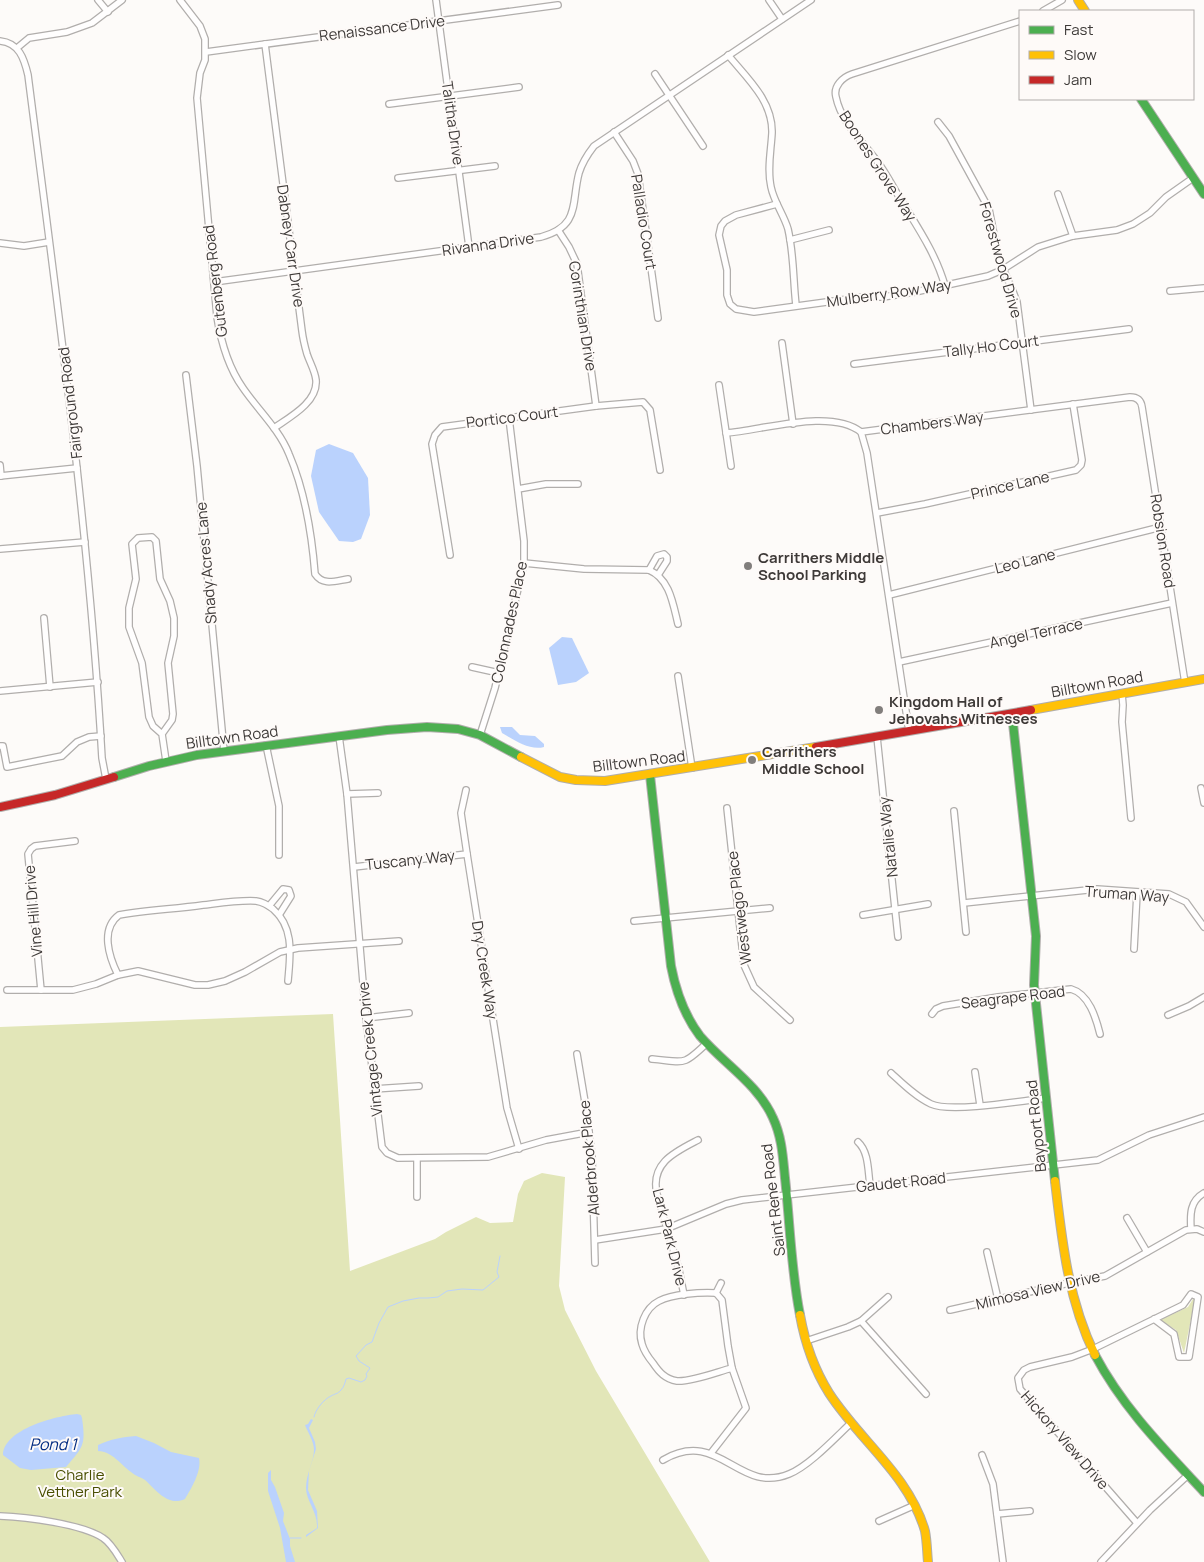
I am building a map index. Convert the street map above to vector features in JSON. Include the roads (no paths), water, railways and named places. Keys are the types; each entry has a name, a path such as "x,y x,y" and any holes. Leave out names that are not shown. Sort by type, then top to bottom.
{"street":[{"path":"98,0 108,12"},
{"path":"0,41 11,43 17,48 29,38 77,30 92,24 122,0"},
{"name":"Gutenberg Road","path":"180,0 200,26 205,39 206,52 200,73 197,98 218,327 224,350 230,366 242,387 274,428 289,453 310,527 316,574 324,582 348,579"},
{"name":"Talitha Drive","path":"436,0 469,247"},
{"path":"769,0 782,19"},
{"path":"558,230 569,219 574,208 579,172 594,146 811,0"},
{"path":"1045,10 1062,0"},
{"name":"Renaissance Drive","path":"206,52 558,6"},
{"name":"Boones Grove Way","path":"946,286 932,252 878,162 855,135 841,112 835,96 836,88 843,79 852,74 1019,21"},
{"name":"Dabney Carr Drive","path":"265,44 302,331 316,381 314,393 308,402 274,428"},
{"name":"Fairground Road","path":"17,48 22,55 28,75 77,468 106,779"},
{"path":"728,55 762,98 770,113 772,132 768,171 771,187 787,227 794,256 796,305"},
{"path":"655,74 703,146"},
{"path":"389,104 519,87"},
{"path":"1142,100 1204,194"},
{"name":"Forestwood Drive","path":"938,122 949,136 989,208 998,260 1017,302 1031,410"},
{"name":"Palladio Court","path":"614,132 633,161 640,179 658,318"},
{"path":"398,178 495,166"},
{"name":"Mulberry Row Way","path":"777,204 736,215 725,221 721,226 720,235 727,270 726,295 730,304 736,309 754,312 863,297 883,297 946,286 988,276 1002,270 1038,247 1074,236 1117,230 1134,224 1150,213 1166,196 1193,178"},
{"path":"1058,194 1074,236"},
{"name":"Rivanna Drive","path":"214,282 541,237 558,230"},
{"name":"Corinthian Drive","path":"558,230 569,247 576,264 596,406"},
{"path":"790,240 829,230"},
{"path":"0,243 24,246 49,242"},
{"path":"1170,291 1204,288"},
{"name":"Tally Ho Court","path":"854,364 1129,329"},
{"path":"782,343 793,424"},
{"name":"Shady Acres Lane","path":"186,375 197,466 224,751"},
{"path":"719,385 731,466"},
{"name":"Chambers Way","path":"726,432 823,420 855,427 862,432 1130,397 1140,401"},
{"name":"Robsion Road","path":"1140,401 1185,682"},
{"name":"Portico Court","path":"450,555 432,444 435,435 442,427 639,402 646,404 650,410 660,470"},
{"name":"Prince Lane","path":"876,513 925,504 1076,470 1081,464 1082,456 1073,404"},
{"name":"Colonnades Place","path":"480,736 499,673 524,563 524,541 509,418"},
{"path":"862,432 867,453 909,731"},
{"path":"0,464 0,476 77,468"},
{"path":"518,488 546,484 578,484"},
{"name":"Leo Lane","path":"889,595 1161,527"},
{"path":"162,734 172,720 173,714 168,663 174,636 174,618 170,600 160,579 156,542 152,537 138,538 132,544 136,579 129,608 129,627 142,663 149,717 153,726 162,734 166,761"},
{"path":"0,549 85,542"},
{"path":"649,570 657,556 664,554 667,557 667,561 658,575"},
{"path":"524,563 584,569 649,570 658,575 666,585 678,624"},
{"name":"Angel Terrace","path":"899,662 1172,603"},
{"path":"44,618 50,686"},
{"path":"472,667 499,673"},
{"path":"678,676 692,768"},
{"name":"Billtown Road","path":"0,808 55,795 166,761 266,745 427,727 458,729 480,736 546,771 566,778 590,782 605,781 877,737 1204,679"},
{"path":"0,691 98,682"},
{"path":"1122,694 1122,722 1131,818"},
{"name":"Bayport Road","path":"1012,714 1036,942 1035,993 1063,1250 1069,1283 1077,1312 1112,1386 1128,1408 1204,1492"},
{"path":"0,746 3,746 7,767 62,756 77,742 89,737 101,736"},
{"name":"Vintage Creek Drive","path":"339,736 348,794 358,944 382,1147 394,1157 417,1159 488,1158 546,1140 589,1132"},
{"name":"Natalie Way","path":"877,737 898,937"},
{"path":"266,745 279,806 279,855"},
{"name":"Saint Rene Road","path":"650,775 671,966 679,997 692,1024 707,1043 746,1078 765,1103 773,1118 782,1148 798,1306 810,1355 834,1402 900,1478 915,1505 924,1528 927,1540 928,1562"},
{"path":"1201,788 1204,803"},
{"name":"Dry Creek Way","path":"466,790 461,813 467,854 507,1108 519,1149"},
{"path":"348,794 378,793"},
{"name":"Westwego Place","path":"727,808 743,960 747,974 760,994 790,1020"},
{"path":"954,811 966,932"},
{"name":"Vine Hill Drive","path":"41,990 28,854 35,846 75,840"},
{"name":"Tuscany Way","path":"354,867 467,854"},
{"path":"269,906 283,889 289,890 291,896 279,915"},
{"name":"Truman Way","path":"964,904 1096,889 1169,894 1186,902 1204,927"},
{"path":"1134,949 1137,893"},
{"path":"118,975 111,958 107,937 111,923 119,916 226,903 256,902 269,906 279,915 288,933 291,950 288,981"},
{"path":"862,915 928,904"},
{"path":"634,921 770,908"},
{"path":"7,990 73,990 88,987 118,975 138,972 195,985 208,985 225,981 245,972 280,952 399,940"},
{"name":"Seagrape Road","path":"932,1014 936,1009 943,1006 1071,990 1080,992 1088,1001 1100,1034"},
{"path":"1168,1015 1204,997"},
{"path":"366,1018 409,1012"},
{"path":"652,1059 674,1062 686,1061 707,1043"},
{"name":"Alderbrook Place","path":"577,1054 592,1156 595,1263"},
{"path":"975,1072 980,1105"},
{"path":"891,1073 923,1099 935,1106 948,1108 1046,1098"},
{"path":"374,1089 419,1086"},
{"name":"Gaudet Road","path":"595,1240 666,1229 733,1202 1098,1160 1148,1135 1204,1117"},
{"name":"Lark Park Drive","path":"684,1295 656,1188 659,1170 671,1155 698,1140"},
{"path":"858,1142 863,1146 866,1155 870,1185"},
{"path":"417,1159 417,1197"},
{"path":"1204,1193 1198,1197 1192,1206 1190,1216 1191,1229 1204,1232"},
{"path":"1127,1218 1147,1252"},
{"name":"Mimosa View Drive","path":"950,1310 1105,1276 1182,1232 1191,1229"},
{"path":"987,1252 998,1299"},
{"path":"716,1293 721,1283"},
{"path":"711,1453 739,1416 746,1410 732,1368 722,1300 716,1293 706,1292 684,1295 660,1300 647,1312 642,1322 640,1334 642,1344 649,1358 662,1375 676,1381 732,1368"},
{"name":"Hickory View Drive","path":"1137,1523 1020,1389 1018,1376 1030,1367 1072,1357 1093,1349 1154,1319 1183,1305 1191,1294 1198,1297 1189,1357 1180,1357 1174,1334 1154,1319"},
{"path":"806,1341 848,1327 861,1320 888,1297"},
{"path":"861,1320 926,1394"},
{"path":"663,1460 674,1454 687,1451 711,1453 757,1478 780,1477 791,1474 803,1466 851,1423"},
{"path":"982,1455 993,1484 1002,1562"},
{"path":"1101,1562 1137,1523 1188,1475"},
{"path":"879,1521 915,1505"},
{"path":"997,1514 1030,1511"},
{"path":"0,1516 36,1519 88,1531 104,1538 122,1562"}],"water":[{"path":"329,444 353,453 368,478 370,515 361,539 353,542 339,541 319,512 311,476 316,450"},
{"path":"562,637 572,638 589,673 576,682 558,685 549,648"},
{"path":"500,727 512,727 520,735 535,736 544,744 544,747 539,748 522,744 502,733"},
{"name":"Pond 1","path":"77,1414 81,1415 82,1418 83,1441 80,1450 66,1467 31,1470 20,1468 3,1455 6,1446 12,1438 21,1431 45,1421"},
{"path":"311,1419 313,1420 309,1428 316,1449 312,1462 314,1447 305,1425"},
{"path":"136,1436 171,1452 199,1458 200,1463 197,1474 185,1499 173,1501 168,1499 112,1456 98,1451 98,1445 103,1443"},
{"path":"271,1470 271,1480 284,1513 283,1521 290,1539 295,1562 286,1562 280,1528 268,1491 268,1473"},
{"path":"309,1472 308,1490 317,1511 318,1528 306,1537 306,1535 317,1528 316,1517 307,1493"}],"waterway":[{"path":"314,1417 323,1402 342,1389 346,1379 349,1378 361,1382 365,1380 370,1368 359,1361 356,1356 366,1345 372,1342 379,1323 388,1307 403,1301 438,1297 447,1291 462,1289 483,1290 499,1277 497,1272 500,1256"},
{"path":"290,1538 301,1538"}],"place":[{"name":"Carrithers Middle School Parking","path":"748,566"},
{"name":"Kingdom Hall of Jehovahs Witnesses","path":"879,710"},
{"name":"Carrithers Middle School","path":"752,760"}],"park label":[{"name":"Charlie Vettner Park","path":"80,1482"}]}
